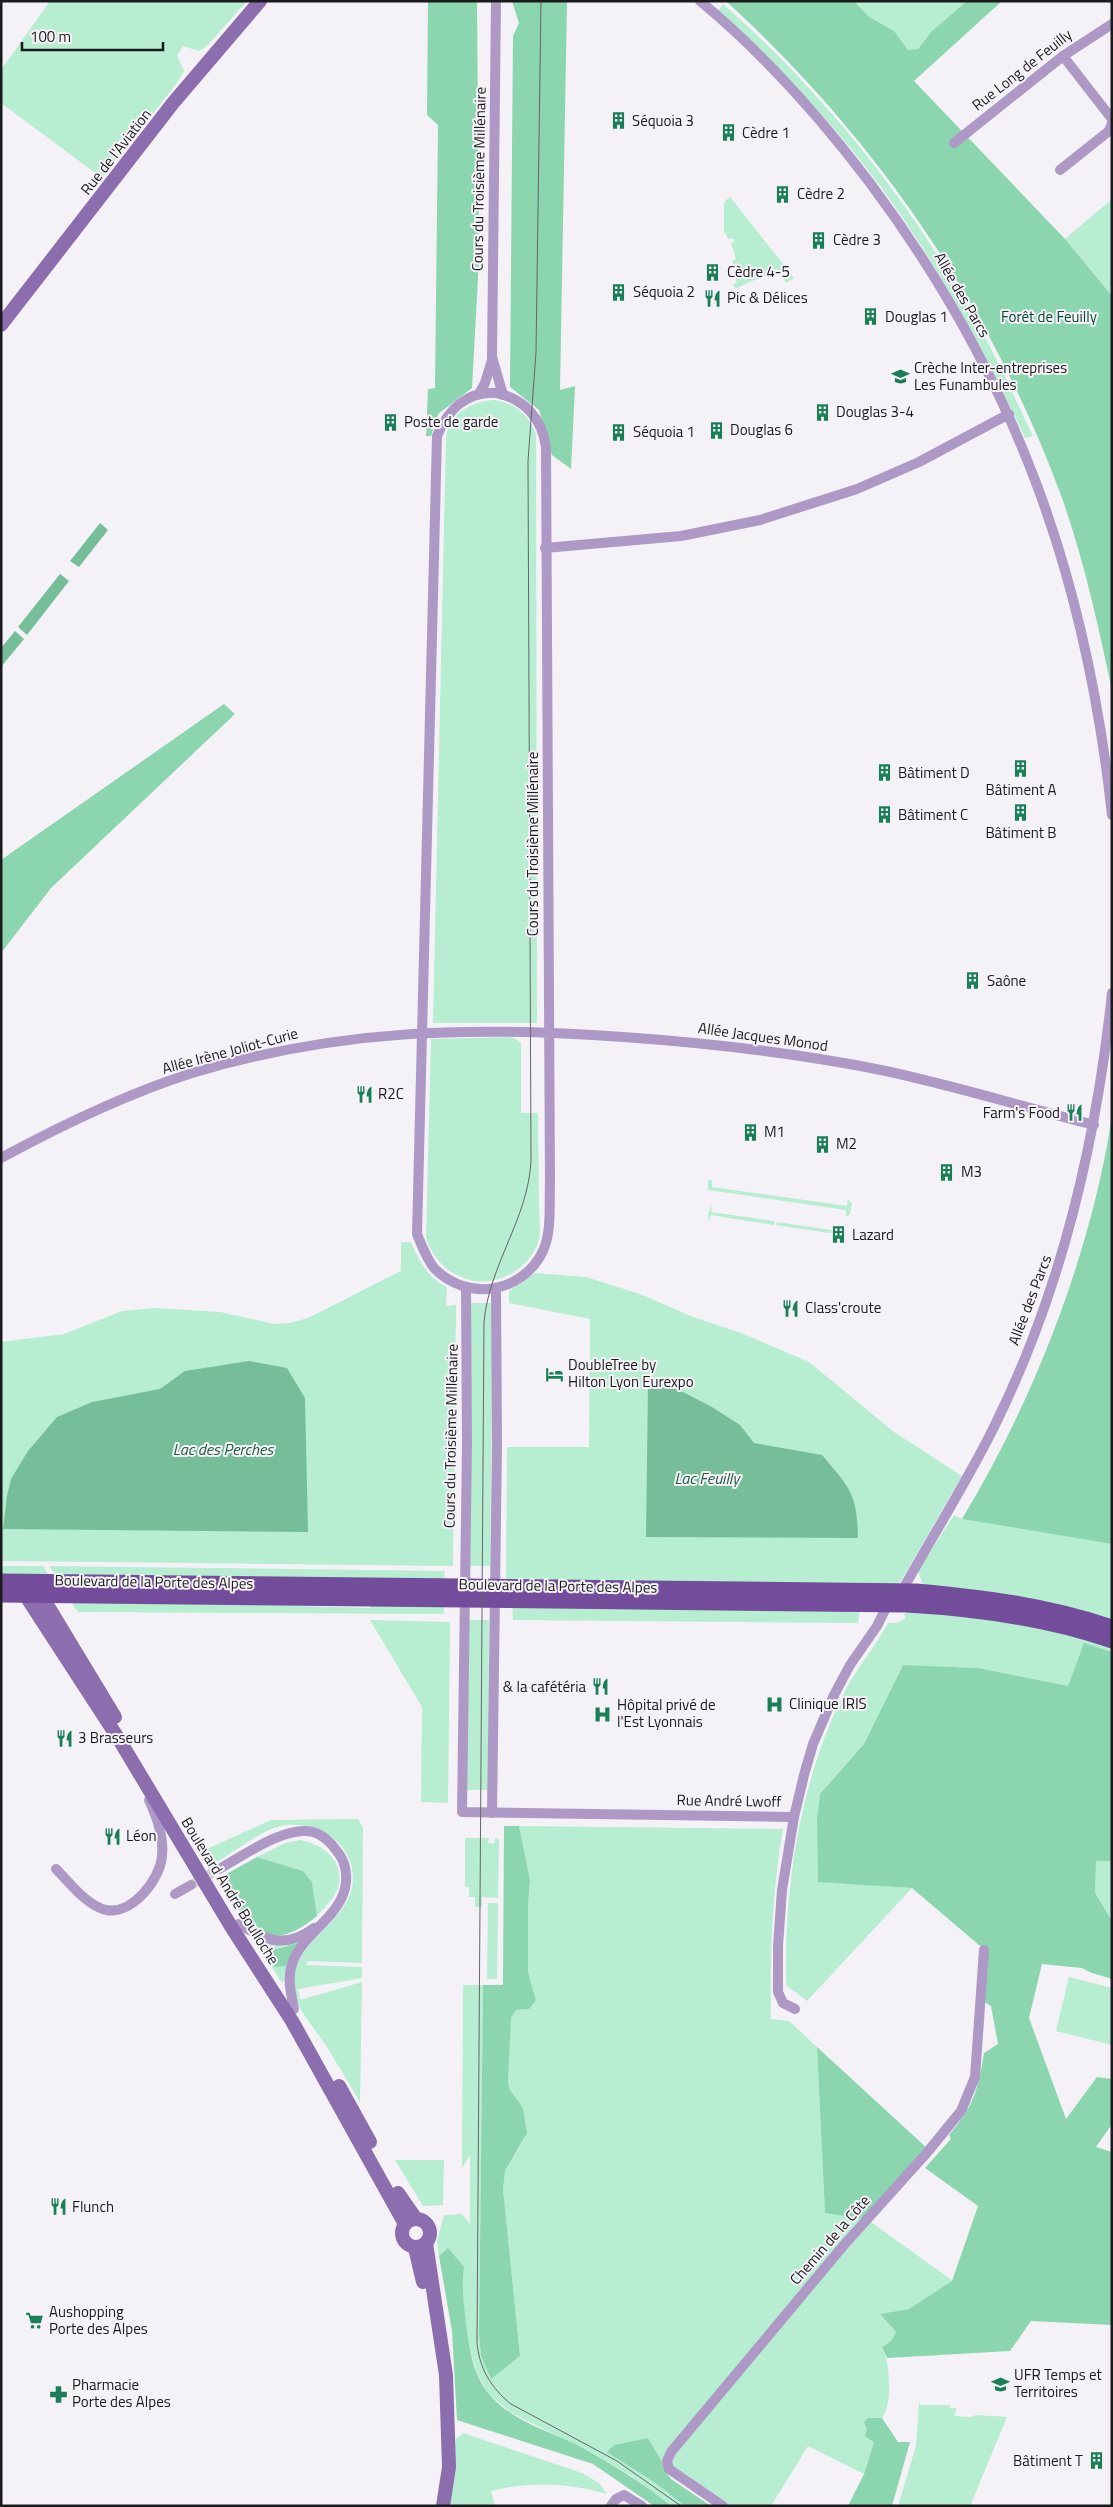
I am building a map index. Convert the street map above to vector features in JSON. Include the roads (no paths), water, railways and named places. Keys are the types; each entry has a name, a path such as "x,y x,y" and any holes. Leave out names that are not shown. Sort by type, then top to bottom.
{"main road":[{"name":"Rue de l'Aviation","path":"1,325 173,104 260,1"},
{"name":"Boulevard de la Porte des Alpes","path":"9,1580 464,1592"},
{"name":"Boulevard André Boulloche","path":"9,1580 25,1595 120,1741 232,1928 292,2021 411,2222"},
{"name":"Boulevard André Boulloche","path":"33,1580 239,1924 294,2009 358,2118 405,2205 411,2222"},
{"name":"Boulevard de la Porte des Alpes","path":"1,1595 902,1591 999,1599 1067,1613 1112,1627"},
{"name":"Boulevard de la Porte des Alpes","path":"495,1592 888,1604 950,1608 1004,1614 1054,1624 1112,1641"},
{"name":"Boulevard André Boulloche","path":"423,2221 429,2228 429,2238 420,2245 406,2244 402,2239 402,2230 411,2222 423,2221"},
{"name":"Boulevard André Boulloche","path":"420,2245 438,2363 444,2435 438,2506"},
{"name":"Boulevard André Boulloche","path":"420,2245 446,2375 449,2467 443,2506"}],"street":[{"name":"Cours du Troisième Millénaire","path":"479,394 485,383 492,357 496,1"},
{"name":"Allée des Parcs","path":"700,1 741,38 833,134 905,230 954,307 1008,414 1043,499 1077,609 1100,725 1112,815"},
{"name":"Rue Long de Feuilly","path":"954,143 1063,56 1112,24"},
{"path":"1060,170 1109,131 1112,121 1063,56"},
{"name":"Cours du Troisième Millénaire","path":"492,357 503,394"},
{"name":"Cours du Troisième Millénaire","path":"479,394 503,394 527,408 536,418 544,434 546,446 548,1236 538,1260 525,1273 496,1289 466,1288 449,1280 434,1267 426,1256 417,1234 437,436 451,411 464,400 479,394"},
{"path":"545,548 680,536 760,520 857,489 919,462 1008,414"},
{"name":"Allée des Parcs","path":"888,1604 902,1591 973,1467 1023,1362 1064,1252 1094,1125 1112,993"},
{"name":"Allée Jacques Monod","path":"422,1032 548,1032 677,1041 783,1054 868,1068 939,1083 1094,1125"},
{"name":"Allée Irène Joliot-Curie","path":"1,1158 77,1119 193,1073 312,1044 422,1032"},
{"name":"Cours du Troisième Millénaire","path":"462,1812 468,1310 466,1288"},
{"path":"492,1813 496,1289"},
{"path":"794,1817 813,1744 834,1695 877,1626 888,1604"},
{"path":"56,1869 90,1903 105,1910 120,1911 129,1907 153,1879 162,1857 161,1835 154,1810 120,1741"},
{"name":"Rue André Lwoff","path":"462,1812 794,1817 782,1890 778,1946 778,1992 783,2003 795,2009"},
{"path":"219,1869 276,1838 294,1832 314,1832 331,1843 341,1856 346,1872 343,1896 337,1907 292,1963 289,1981 294,2009"},
{"path":"175,1894 191,1885"},
{"path":"239,1924 261,1938 280,1942 299,1937 325,1920"},
{"name":"Chemin de la Côte","path":"723,2506 669,2469 667,2461 671,2452 844,2244 901,2182 961,2111 975,2077 984,1950"},
{"path":"611,2506 616,2498 624,2495 642,2506"}],"water":[{"path":"100,523 108,530 79,567 70,561"},
{"path":"60,574 69,581 27,635 18,627"},
{"path":"15,631 24,639 1,667 1,648"},
{"name":"Lac des Perches","path":"249,1361 287,1368 305,1398 308,1532 3,1529 11,1479 28,1451 57,1417 92,1402 160,1389 185,1371"},
{"name":"Lac Feuilly","path":"648,1384 677,1389 712,1407 740,1425 754,1443 822,1455 845,1484 854,1501 858,1538 646,1537"}],"tunnel":[{"path":"191,1885 219,1869"}],"tram line":[{"path":"541,1 536,352 528,461 531,1161 523,1203 493,1281 487,1301 484,1322 477,2342 480,2360 487,2377 511,2404 617,2461 681,2506"}],"place":[{"name":"Séquoia 3","path":"618,121"},
{"name":"Cèdre 1","path":"728,133"},
{"name":"Cèdre 2","path":"783,194"},
{"name":"Cèdre 3","path":"819,240"},
{"name":"Cèdre 4-5","path":"713,272"},
{"name":"Séquoia 2","path":"619,292"},
{"name":"Pic & Délices","path":"713,298"},
{"name":"Douglas 1","path":"871,317"},
{"name":"Crèche Inter-entreprises Les Funambules","path":"900,377"},
{"name":"Douglas 3-4","path":"822,412"},
{"name":"Poste de garde","path":"390,422"},
{"name":"Douglas 6","path":"716,430"},
{"name":"Séquoia 1","path":"619,432"},
{"name":"Bâtiment A","path":"1021,769"},
{"name":"Bâtiment D","path":"884,773"},
{"name":"Bâtiment B","path":"1021,812"},
{"name":"Bâtiment C","path":"884,815"},
{"name":"Saône","path":"973,981"},
{"name":"R2C","path":"364,1094"},
{"name":"Farm's Food","path":"1074,1113"},
{"name":"M1","path":"750,1132"},
{"name":"M2","path":"822,1144"},
{"name":"M3","path":"947,1172"},
{"name":"Lazard","path":"838,1235"},
{"name":"Class'croute","path":"791,1308"},
{"name":"DoubleTree by Hilton Lyon Eurexpo","path":"554,1374"},
{"name":"& la cafétéria","path":"600,1687"},
{"name":"Clinique IRIS","path":"775,1704"},
{"name":"Hôpital privé de l'Est Lyonnais","path":"603,1714"},
{"name":"3 Brasseurs","path":"64,1738"},
{"name":"Léon","path":"112,1836"},
{"name":"Flunch","path":"58,2207"},
{"name":"Aushopping Porte des Alpes","path":"35,2321"},
{"name":"UFR Temps et Territoires","path":"1000,2384"},
{"name":"Pharmacie Porte des Alpes","path":"58,2394"},
{"name":"Bâtiment T","path":"1097,2461"}],"park label":[{"name":"Forêt de Feuilly","path":"1049,317"}]}
